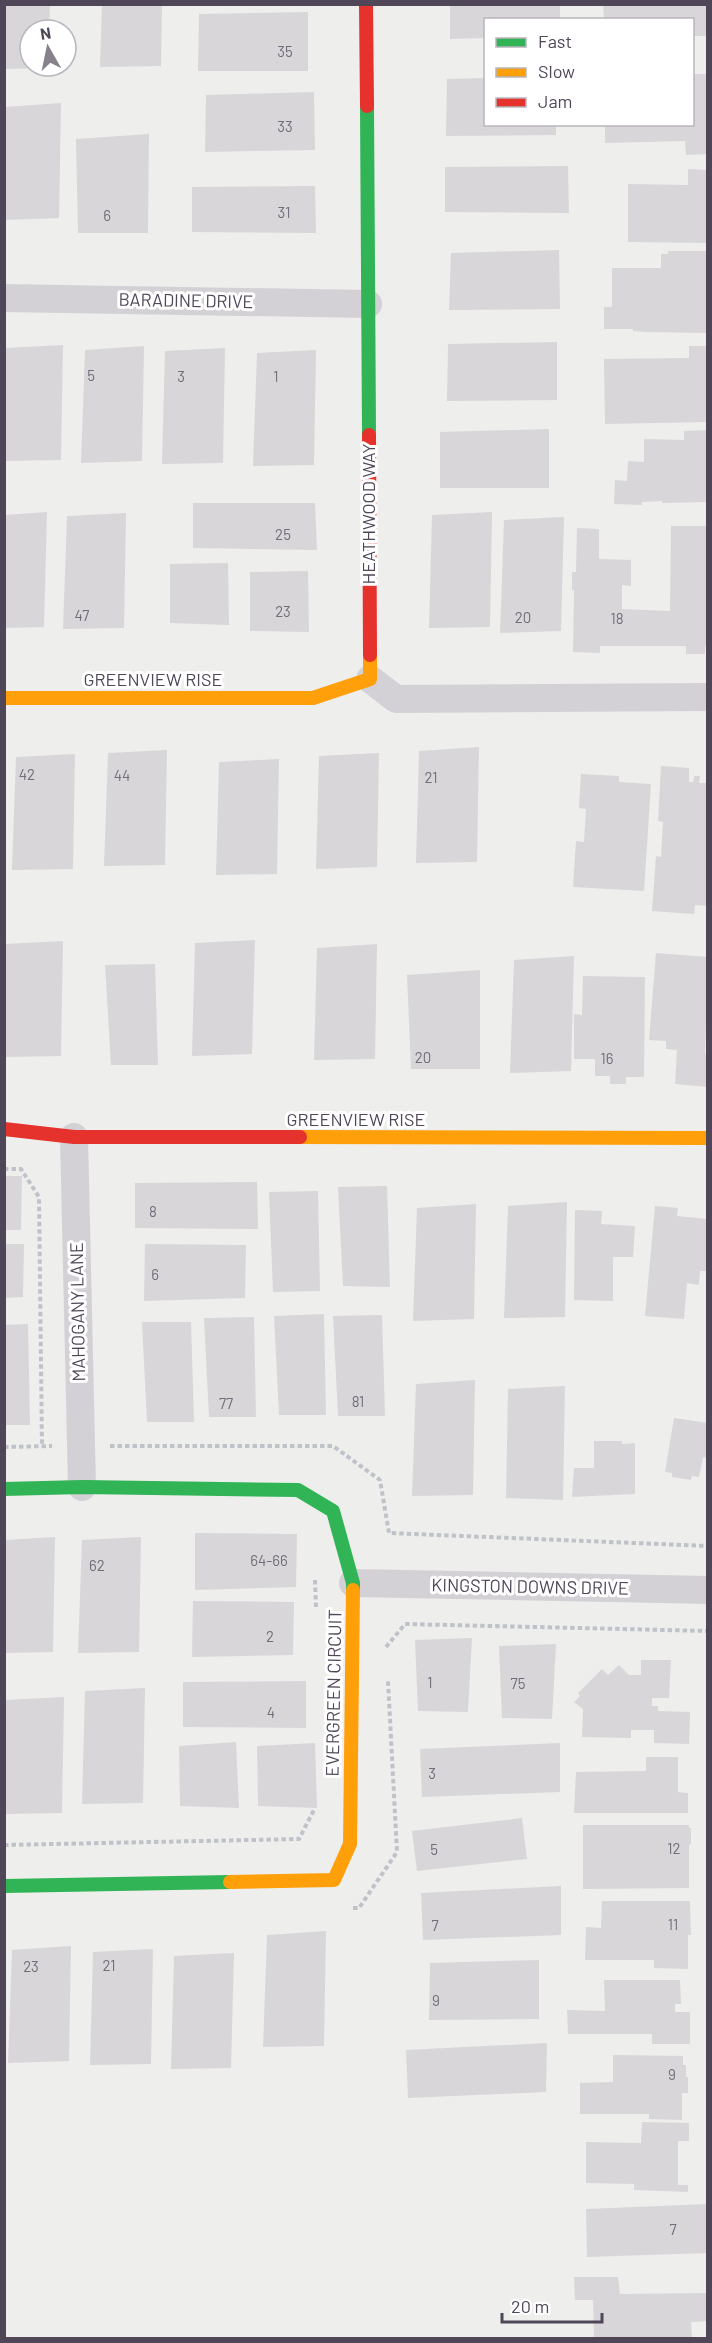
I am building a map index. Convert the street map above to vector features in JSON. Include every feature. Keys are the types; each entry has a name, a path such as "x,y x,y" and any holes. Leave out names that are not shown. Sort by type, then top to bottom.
{"street":[{"name":"HEATHWOOD WAY","path":"366,4 370,679"},
{"name":"BARADINE DRIVE","path":"4,298 368,304"},
{"path":"370,679 396,699 708,697"},
{"name":"GREENVIEW RISE","path":"4,698 313,698 370,679"},
{"name":"GREENVIEW RISE","path":"4,1130 74,1137 708,1138"},
{"name":"MAHOGANY LANE","path":"74,1137 82,1487"},
{"name":"EVERGREEN CIRCUIT","path":"4,1489 82,1487 298,1490 333,1511 354,1583 350,1844 334,1880 4,1886"},
{"name":"KINGSTON DOWNS DRIVE","path":"354,1583 708,1590"}],"path":[{"path":"4,1169 21,1169 39,1197 42,1446"},
{"path":"315,1569 317,1615"},
{"path":"4,1845 299,1839 320,1800"}],"building":[{"path":"4,4 50,4 49,18 18,18 18,69 4,69"},
{"path":"102,4 162,4 161,66 100,67"},
{"path":"450,4 560,4 560,18 484,18 484,38 450,39"},
{"path":"603,4 708,4 708,36 694,36 694,18 604,18"},
{"path":"308,12 308,71 198,71 199,14"},
{"path":"694,74 708,74 708,154 686,155 685,141 605,143 605,126 694,126"},
{"path":"484,78 484,126 556,126 556,135 446,136 447,79"},
{"path":"314,92 315,150 205,152 206,95"},
{"path":"61,103 59,218 4,220 4,107"},
{"path":"149,134 148,233 78,233 76,139"},
{"path":"568,166 569,213 445,212 445,167"},
{"path":"688,169 708,170 708,243 628,242 628,184 688,185"},
{"path":"315,186 316,233 192,232 192,187"},
{"path":"559,250 560,309 449,310 451,253"},
{"path":"668,251 708,251 708,333 604,329 604,307 612,307 612,268 661,268 661,254 668,254"},
{"path":"557,342 557,400 447,401 448,344"},
{"path":"63,345 61,460 4,461 4,348"},
{"path":"144,346 142,461 81,463 85,350"},
{"path":"689,346 708,346 708,422 605,424 604,359 689,358"},
{"path":"225,348 223,463 162,464 165,351"},
{"path":"316,350 314,465 253,466 257,353"},
{"path":"549,429 549,488 440,488 440,432"},
{"path":"708,430 708,502 662,503 662,501 642,502 642,505 614,504 615,480 627,481 628,461 644,462 644,439 684,440 684,431"},
{"path":"193,503 315,503 317,550 193,548"},
{"path":"47,512 44,627 4,628 4,515"},
{"path":"492,512 490,627 429,628 432,515"},
{"path":"126,513 124,628 63,629 67,516"},
{"path":"564,517 561,631 500,633 504,520"},
{"path":"671,526 708,526 708,646 705,646 705,654 686,654 686,646 600,646 600,653 573,652 572,572 576,572 577,528 599,529 599,559 631,560 631,586 622,585 622,609 670,611"},
{"path":"228,563 229,625 170,623 170,564"},
{"path":"308,571 309,632 250,631 250,572"},
{"path":"479,747 477,862 416,863 419,751"},
{"path":"167,750 165,865 104,866 108,753"},
{"path":"379,753 377,867 316,869 319,756"},
{"path":"75,754 73,869 12,870 16,757"},
{"path":"279,759 277,874 216,875 219,762"},
{"path":"661,766 689,768 689,782 693,782 694,776 700,776 699,783 708,783 708,906 695,905 694,914 652,911 656,856 661,857 663,822 658,821"},
{"path":"581,774 619,776 619,782 651,784 644,891 573,887 576,841 584,842 586,809 579,808"},
{"path":"255,940 252,1054 192,1056 195,943"},
{"path":"63,941 61,1056 4,1057 4,944"},
{"path":"377,944 375,1059 314,1060 317,948"},
{"path":"656,953 708,957 705,1054 708,1054 708,1087 675,1084 677,1050 666,1049 666,1041 649,1040"},
{"path":"574,956 571,1071 510,1073 514,960"},
{"path":"155,964 158,1065 111,1065 105,965"},
{"path":"480,970 480,1069 411,1069 407,975"},
{"path":"583,976 645,977 644,1077 626,1077 626,1084 610,1084 610,1076 595,1076 595,1059 574,1059 574,1014 582,1015"},
{"path":"4,1176 22,1176 21,1230 4,1230"},
{"path":"257,1182 258,1229 135,1228 135,1183"},
{"path":"387,1186 390,1287 343,1286 338,1187"},
{"path":"318,1191 320,1291 273,1292 269,1192"},
{"path":"567,1202 565,1317 504,1318 508,1206"},
{"path":"476,1204 474,1319 413,1321 417,1208"},
{"path":"655,1206 678,1208 677,1216 708,1219 708,1271 700,1271 699,1285 687,1283 684,1319 645,1316"},
{"path":"575,1210 602,1211 601,1224 635,1226 633,1257 613,1257 613,1301 574,1300"},
{"path":"4,1244 24,1244 23,1297 4,1298"},
{"path":"145,1244 246,1245 245,1298 144,1301"},
{"path":"324,1314 326,1415 279,1415 274,1316"},
{"path":"382,1315 385,1416 338,1416 333,1316"},
{"path":"254,1317 256,1417 209,1417 204,1318"},
{"path":"142,1322 191,1322 194,1422 147,1422"},
{"path":"28,1324 30,1425 4,1425 4,1325"},
{"path":"475,1380 473,1495 412,1496 416,1384"},
{"path":"565,1386 563,1500 506,1498 508,1389"},
{"path":"674,1418 708,1423 708,1458 703,1457 699,1477 692,1476 691,1480 672,1477 672,1473 665,1472"},
{"path":"594,1441 635,1443 635,1494 572,1497 574,1468 594,1468"},
{"path":"195,1533 297,1534 296,1587 195,1590"},
{"path":"55,1537 53,1652 4,1653 4,1540"},
{"path":"141,1537 139,1652 78,1653 82,1540"},
{"path":"193,1601 294,1602 293,1655 192,1657"},
{"path":"472,1638 468,1712 418,1711 415,1640"},
{"path":"556,1644 552,1719 502,1718 499,1646"},
{"path":"641,1660 671,1660 669,1698 652,1698 652,1706 658,1706 658,1711 690,1712 689,1744 654,1743 654,1730 631,1730 631,1738 582,1737 583,1709 574,1702 580,1696 578,1693 602,1669 608,1675 619,1665 629,1675 641,1675"},
{"path":"306,1681 306,1728 183,1727 183,1682"},
{"path":"145,1688 143,1803 82,1804 85,1691"},
{"path":"64,1697 62,1813 4,1814 4,1700"},
{"path":"236,1742 239,1808 180,1806 179,1746"},
{"path":"315,1743 317,1808 258,1806 257,1746"},
{"path":"560,1743 560,1792 422,1797 420,1749"},
{"path":"646,1757 678,1757 678,1792 688,1793 688,1813 574,1813 576,1772 646,1771"},
{"path":"522,1818 527,1859 417,1871 412,1831"},
{"path":"583,1825 689,1825 691,1844 689,1845 689,1888 583,1889"},
{"path":"561,1886 561,1935 423,1940 421,1893"},
{"path":"602,1901 690,1901 691,1935 688,1935 688,1969 654,1968 654,1960 585,1960 586,1927 601,1928"},
{"path":"326,1931 324,2046 263,2047 267,1935"},
{"path":"71,1946 69,2061 8,2063 12,1950"},
{"path":"153,1949 151,2064 90,2065 93,1952"},
{"path":"234,1953 231,2068 171,2069 174,1956"},
{"path":"539,1960 539,2019 429,2020 430,1963"},
{"path":"604,1980 680,1980 681,2004 675,2004 675,2012 690,2012 690,2044 652,2044 652,2034 568,2034 567,2010 605,2011"},
{"path":"547,2043 546,2092 408,2098 406,2050"},
{"path":"613,2055 683,2056 683,2065 686,2065 686,2077 688,2077 688,2093 682,2093 682,2120 649,2119 649,2114 580,2114 580,2083 613,2082"},
{"path":"642,2122 689,2123 689,2141 678,2141 678,2185 688,2185 688,2192 634,2190 634,2184 586,2183 586,2142 641,2143"},
{"path":"708,2204 708,2253 587,2257 586,2209"},
{"path":"574,2277 618,2277 620,2294 708,2293 708,2321 691,2322 692,2338 594,2338 593,2300 575,2300"}],"traffic: fast":[{"path":"367,106 369,435"},
{"path":"4,1489 82,1487 298,1490 333,1511 353,1590"},
{"path":"4,1886 230,1882"}],"traffic: slow":[{"path":"4,698 313,698 370,679 370,655"},
{"path":"300,1137 708,1138"},
{"path":"230,1882 334,1880 350,1844 353,1590"}],"traffic: jam":[{"path":"366,4 367,106"},
{"path":"369,435 370,655"},
{"path":"4,1129 74,1137 300,1137"}]}
